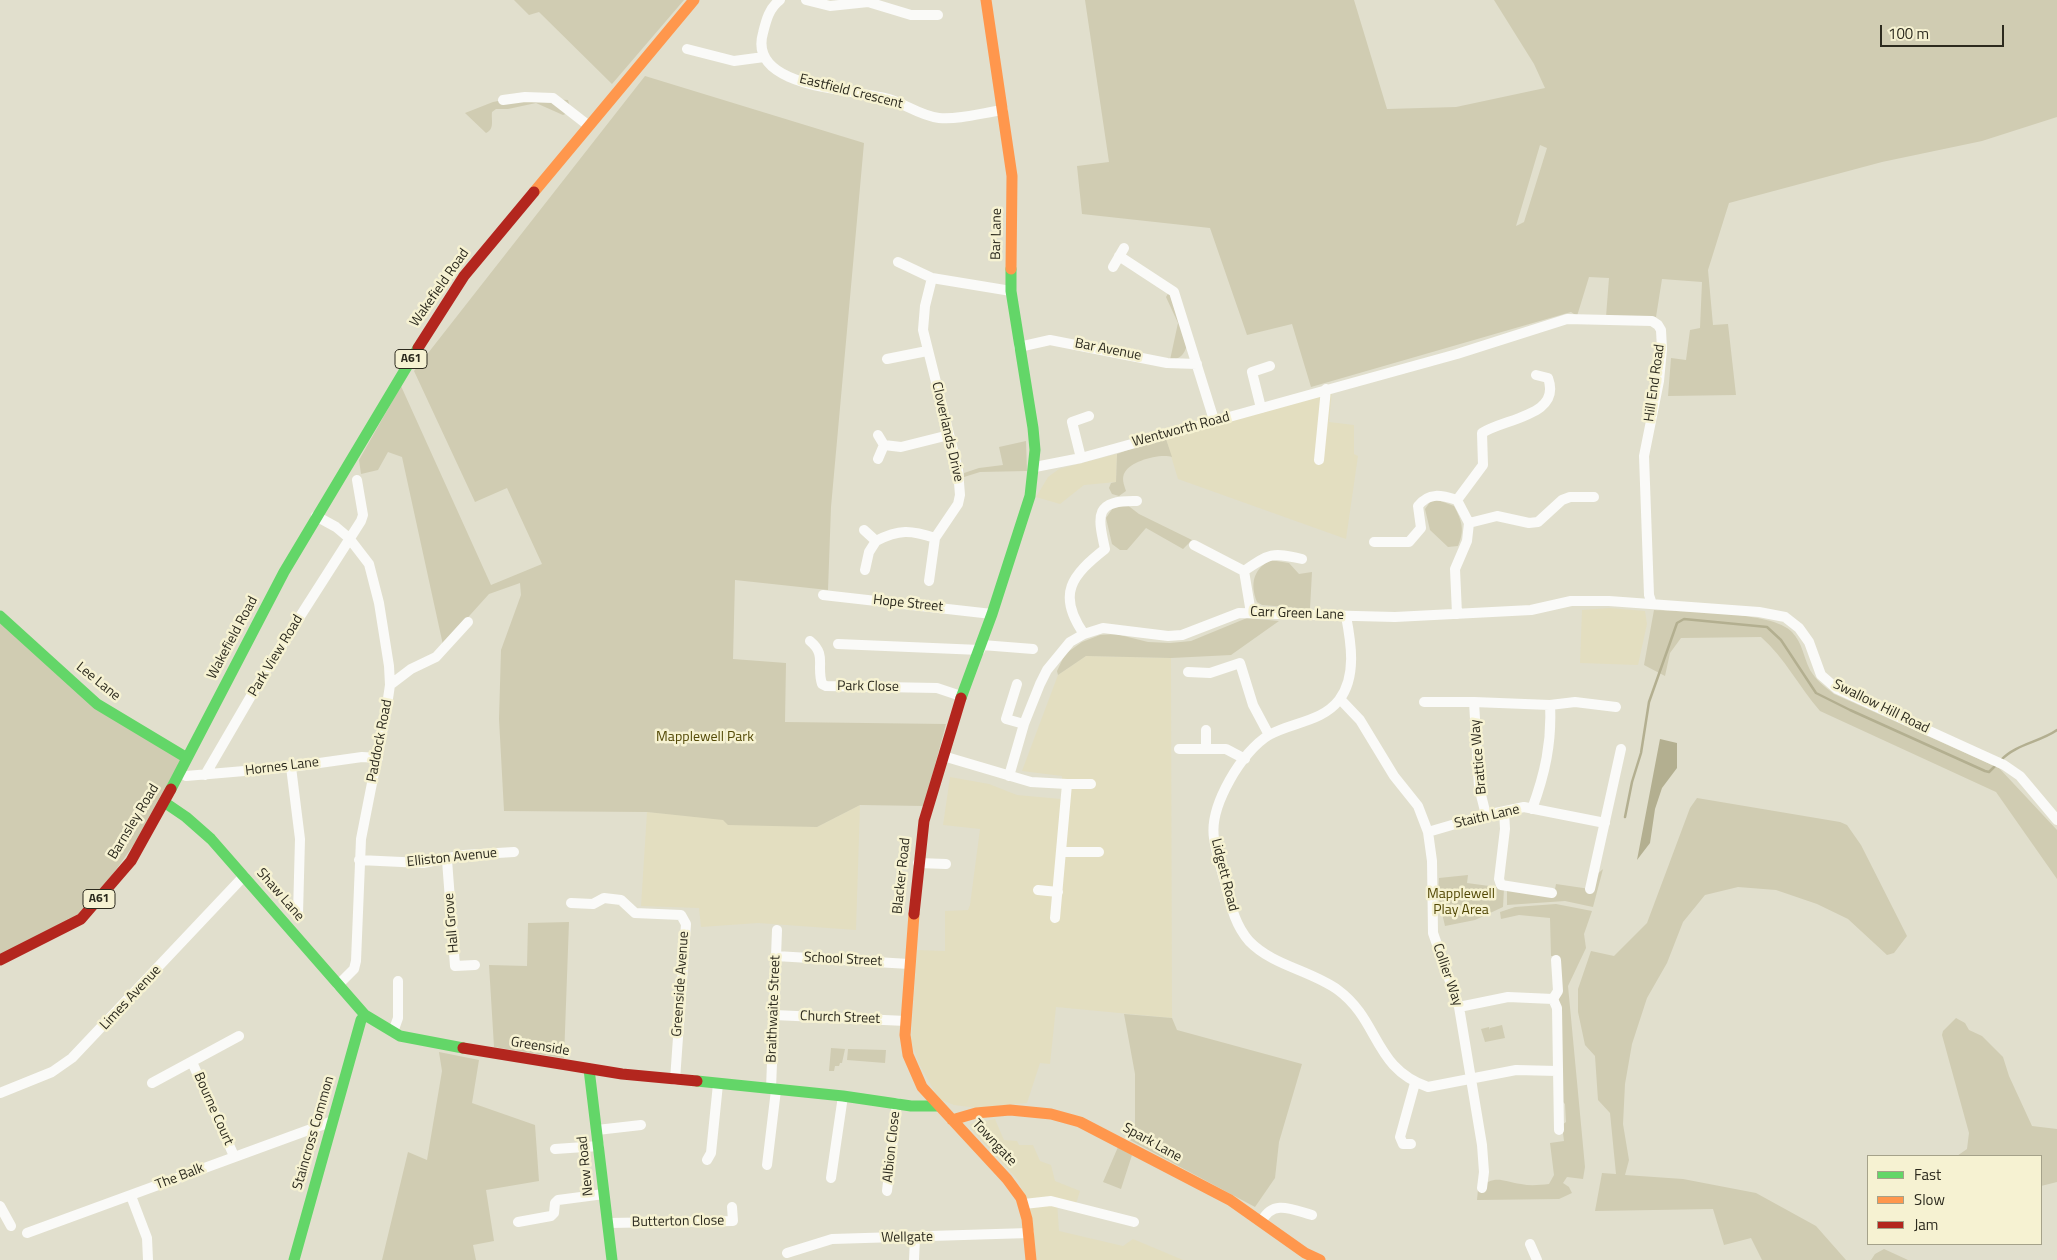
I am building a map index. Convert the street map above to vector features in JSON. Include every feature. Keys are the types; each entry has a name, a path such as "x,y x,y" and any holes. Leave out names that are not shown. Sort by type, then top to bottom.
{"main road":[{"name":"Wakefield Road","path":"187,758 256,624 316,516 425,336 464,276 694,0"},
{"name":"Bar Lane","path":"986,0 1012,176 1011,291 1036,450 1035,467"},
{"name":"Blacker Road","path":"938,1106 922,1087 908,1055 905,1043 909,964 918,863 924,821 961,696 981,647 1030,496 1035,467"},
{"name":"Lee Lane","path":"0,616 97,704 187,758"},
{"name":"Barnsley Road","path":"0,960 81,919 131,861 187,758"},
{"name":"Shaw Lane","path":"164,802 186,817 211,839 365,1016"},
{"name":"Greenside","path":"365,1016 393,1032 411,1039 448,1047 674,1080 938,1106"},
{"name":"Staincross Common","path":"294,1260 361,1020 365,1016"},
{"name":"New Road","path":"589,1069 612,1260"},
{"path":"899,1103 922,1087"},
{"name":"Towngate","path":"938,1106 1007,1179 1024,1204 1031,1260"},
{"name":"Spark Lane","path":"952,1120 976,1113 1010,1110 1064,1117 1097,1130 1230,1200 1305,1253 1320,1260"}],"street":[{"path":"687,49 734,61 764,57 762,37 772,7 780,0"},
{"path":"806,0 830,6 868,2 911,15 938,15"},
{"name":"Eastfield Crescent","path":"764,57 772,68 813,85 889,99 936,118 1003,110"},
{"path":"503,100 525,97 553,98 589,126"},
{"path":"1113,267 1122,252 1174,292 1214,420"},
{"path":"898,262 932,278 1011,291"},
{"name":"Cloverlands Drive","path":"929,581 935,538 958,504 960,495 958,470 927,350 923,318 932,278"},
{"name":"Hill End Road","path":"1326,389 1458,354 1567,318 1652,321 1662,330 1662,348 1659,381 1644,456 1649,595 1652,604"},
{"name":"Bar Avenue","path":"1019,347 1050,340 1167,362 1197,364"},
{"path":"887,359 927,350"},
{"path":"1261,408 1252,372 1270,366"},
{"path":"1457,500 1483,465 1482,433 1491,427 1540,410 1547,402 1551,385 1548,378 1536,375"},
{"path":"1319,460 1326,389"},
{"name":"Wentworth Road","path":"1035,467 1081,458 1326,389"},
{"path":"1081,458 1072,422 1089,416"},
{"path":"878,435 884,444 901,447 949,435"},
{"path":"878,459 884,444"},
{"name":"Park View Road","path":"205,775 363,515 357,480"},
{"path":"1374,542 1409,542 1421,528 1418,506 1423,500 1432,495 1457,500 1470,523 1467,541 1455,569 1457,614"},
{"path":"1470,523 1498,516 1529,523 1538,522 1562,500 1570,496 1594,497"},
{"path":"1084,634 1071,610 1069,600 1072,583 1082,567 1106,549 1100,524 1104,509 1118,500 1137,501"},
{"name":"Paddock Road","path":"316,516 336,527 365,556 372,573 386,644 390,685 378,758 361,839 356,961 354,969 338,985"},
{"path":"864,530 876,541"},
{"path":"865,570 869,552 876,541 887,535 911,531 935,538"},
{"path":"1194,545 1244,570"},
{"path":"1244,570 1266,556 1278,553 1302,559"},
{"path":"1244,570 1252,613"},
{"name":"Hope Street","path":"823,595 992,614"},
{"name":"Carr Green Lane","path":"1009,776 1024,724 1047,670 1061,650 1084,634 1114,628 1154,635 1182,635 1193,633 1239,613 1396,617 1530,610 1571,601 1652,604"},
{"name":"Swallow Hill Road","path":"1652,604 1759,612 1785,617 1798,628 1809,642 1821,676 1837,689 2004,764 2020,776 2057,820"},
{"name":"Lidgett Road","path":"1346,616 1352,648 1347,684 1340,699 1323,715 1269,735 1255,746 1221,798 1214,818 1214,837 1237,924 1249,941 1268,957 1316,977 1338,990 1357,1007 1374,1034 1382,1052 1398,1072 1415,1083"},
{"path":"390,685 412,669 436,657 468,622"},
{"name":"Park Close","path":"810,641 818,648 820,654 820,679 822,684 826,686 937,688 961,696"},
{"path":"838,644 1033,649"},
{"path":"1188,672 1210,673 1240,664 1253,705 1269,735"},
{"path":"1016,684 1006,719 1024,724"},
{"name":"Collier Way","path":"1340,699 1360,720 1390,769 1418,806 1428,832 1432,861 1433,933 1460,1007 1482,1145 1484,1172 1482,1188"},
{"path":"1424,702 1474,702"},
{"name":"Brattice Way","path":"1486,815 1479,787 1474,702 1550,704 1575,702 1616,707"},
{"path":"1532,809 1544,779 1550,743 1550,704"},
{"path":"1206,730 1206,749"},
{"path":"1179,749 1226,749 1245,759"},
{"path":"1590,889 1621,749"},
{"path":"943,756 1031,782 1091,784"},
{"name":"Hornes Lane","path":"186,776 291,767 345,758 378,758"},
{"path":"291,767 300,839 298,914"},
{"path":"1056,918 1067,784"},
{"name":"Staith Lane","path":"1428,832 1486,815 1524,807 1605,823"},
{"path":"1504,811 1505,829 1499,879 1501,885 1552,894"},
{"name":"Elliston Avenue","path":"360,860 414,864 447,860 464,855 514,852"},
{"path":"1062,852 1099,852"},
{"name":"Hall Grove","path":"447,860 455,966 474,965"},
{"path":"918,863 946,864"},
{"name":"Limes Avenue","path":"0,1093 52,1072 72,1058 244,876"},
{"path":"1038,890 1058,892"},
{"name":"Greenside Avenue","path":"571,903 592,904 604,898 621,900 635,913 681,915 686,924 674,1080"},
{"name":"Braithwaite Street","path":"774,1090 777,930"},
{"name":"School Street","path":"776,956 909,964"},
{"path":"1553,999 1558,991 1556,960"},
{"path":"393,1032 398,1018 398,981"},
{"path":"1460,1007 1508,997 1553,999"},
{"path":"1553,999 1557,1008 1559,1130"},
{"name":"Church Street","path":"774,1015 906,1020"},
{"name":"Bourne Court","path":"152,1083 239,1036"},
{"name":"Bourne Court","path":"192,1062 234,1156"},
{"path":"1411,1144 1403,1144 1400,1137 1415,1083 1428,1087 1516,1070 1557,1071"},
{"path":"707,1160 711,1153 718,1084"},
{"path":"766,1165 774,1090"},
{"path":"831,1178 842,1096"},
{"name":"Albion Close","path":"887,1191 899,1103"},
{"name":"The Balk","path":"27,1233 333,1121"},
{"path":"597,1130 626,1125 642,1125"},
{"path":"555,1150 599,1146"},
{"path":"518,1222 551,1216 554,1213 555,1203 558,1200 604,1194"},
{"path":"131,1196 147,1238 148,1260"},
{"path":"1024,1204 1051,1201 1134,1222"},
{"path":"0,1206 11,1226"},
{"name":"Butterton Close","path":"608,1223 733,1221 732,1207"},
{"path":"1262,1221 1267,1211 1274,1208 1312,1215"},
{"name":"Wellgate","path":"787,1253 832,1239 915,1238 1029,1233"},
{"path":"914,1260 915,1238"},
{"path":"1530,1244 1538,1260"}],"shaded area":[{"path":"1332,391 1329,422 1354,425 1354,454 1358,456 1346,539 1178,479 1165,436"},
{"path":"1117,454 1116,482 1084,485 1060,504 1036,497 1048,477 1059,469"},
{"path":"1610,608 1645,611 1647,624 1638,665 1580,663 1582,610"},
{"path":"1086,656 1171,658 1172,1018 1056,1007 1050,1064 1040,1063 1027,1103 977,1108 954,1105 939,1099 919,1064 911,1041 917,950 945,951 945,911 968,910 970,905 980,829 943,825 950,777 989,784 1017,795 1061,799 1062,776 1022,771 1058,675"},
{"path":"1660,739 1677,743 1677,768 1662,788 1655,809 1650,843 1637,860"},
{"path":"860,805 856,930 758,923 701,927 699,908 641,906 647,812 817,827"},
{"path":"995,1119 1004,1140 1017,1141 1019,1145 1033,1145 1040,1161 1051,1165 1055,1181 1080,1191 1076,1204 1057,1202 1059,1231 1123,1246 1133,1239 1183,1260 1035,1260 1028,1203 1018,1180 973,1131 970,1124"}],"green space":[{"path":"514,0 684,0 612,84 539,12 529,15"},
{"path":"1085,0 1354,0 1387,109 1456,107 1545,88 1534,64 1494,0 2057,0 2057,117 1982,141 1882,162 1729,203 1708,270 1713,325 1728,324 1736,395 1668,396 1671,358 1686,360 1690,330 1700,328 1702,282 1662,279 1656,317 1606,317 1609,278 1589,277 1577,316 1571,312 1311,387 1292,324 1247,335 1210,228 1082,214 1077,166 1109,162","holes":["1540,145 1547,148 1524,222 1516,226"]},
{"name":"Mapplewell Park","path":"645,76 864,143 831,507 828,590 735,580 733,659 786,663 785,722 946,724 924,806 860,805 817,827 728,825 723,820 647,812 504,811 499,719 501,650 521,595 520,583 489,594 443,645 402,457 388,452 378,470 361,474 359,460 401,386 491,585 542,564 507,488 475,502 414,371"},
{"path":"518,97 568,100 570,107 568,113 563,115 536,103 508,109 496,109 492,112 491,129 486,133 465,113 493,102"},
{"path":"1169,292 1187,345 1181,356 1170,360 1178,323 1166,297"},
{"path":"1165,436 1172,457 1153,457 1133,464 1128,468 1123,477 1126,491 1119,496 1112,494 1109,488 1111,483 1116,482 1117,454"},
{"path":"1026,441 1027,471 980,472 964,477 964,473 979,468 1003,465 999,447"},
{"path":"1438,500 1454,506 1459,516 1462,530 1458,546 1448,547 1430,530 1425,509 1430,502"},
{"path":"1126,504 1139,514 1192,540 1183,549 1146,528 1127,550 1120,550 1112,544 1106,518 1115,505"},
{"path":"1270,560 1289,563 1299,574 1312,572 1310,609 1262,605 1257,602 1254,578 1260,568"},
{"path":"1654,610 1748,616 1782,625 1796,637 1812,674 1834,694 1999,768 2057,830 2057,879 1996,792 1820,711 1785,663 1761,637 1681,638 1670,653 1665,676 1644,665"},
{"path":"0,616 97,704 187,758 164,802 81,919 0,960"},
{"path":"1247,618 1279,621 1231,655 1171,658 1086,656 1058,675 1057,671 1065,654 1082,642 1100,635 1116,634 1148,642 1170,643 1191,641"},
{"path":"1697,798 1840,822 1847,825 1861,845 1907,936 1894,953 1887,955 1848,919 1817,904 1776,890 1738,887 1705,895 1683,922 1667,963 1647,998 1632,1044 1625,1084 1623,1124 1629,1160 1625,1175 1683,1179 1756,1193 1816,1226 1846,1260 1762,1260 1751,1238 1724,1245 1713,1209 1595,1211 1602,1173 1616,1174 1610,1113 1598,1100 1595,1056 1585,1045 1578,1012 1578,989 1591,951 1614,956 1647,923 1690,808"},
{"path":"1603,869 1593,907 1565,901 1507,905 1507,887 1554,894 1556,884 1590,889 1593,878"},
{"name":"Mapplewell Play Area","path":"1468,875 1467,883 1504,888 1503,907 1475,920 1445,926 1438,896 1439,878"},
{"path":"1556,904 1592,911 1584,934 1586,948 1568,986 1585,1167 1583,1179 1567,1177 1563,1183 1569,1187 1572,1193 1559,1199 1477,1200 1478,1189 1489,1181 1503,1180 1528,1185 1549,1184 1554,1175 1550,1143 1564,1141 1562,1125 1566,1122 1565,1104 1561,1100 1558,956 1551,956 1550,918 1519,915 1501,919 1500,912 1515,907"},
{"path":"569,922 564,1058 494,1047 489,965 527,966 528,923"},
{"path":"1124,1014 1172,1018 1177,1030 1302,1064 1279,1142 1275,1178 1255,1207 1128,1139 1135,1124 1135,1074"},
{"path":"1956,1018 1965,1023 1969,1030 1982,1036 2003,1057 2009,1076 2032,1126 2057,1129 2057,1182 2042,1186 2042,1155 1958,1155 1967,1149 1969,1133 1942,1035 1943,1031"},
{"path":"1502,1025 1505,1038 1485,1042 1481,1029 1489,1027 1490,1030 1490,1028"},
{"path":"831,1048 845,1049 842,1063 839,1066 835,1066 834,1071 829,1071"},
{"path":"848,1049 886,1050 885,1063 847,1060"},
{"path":"439,1052 479,1060 472,1103 535,1125 539,1181 486,1190 494,1241 473,1245 476,1260 382,1260 408,1152 427,1160 442,1071"},
{"path":"1118,1147 1132,1155 1121,1189 1103,1182"},
{"path":"1884,1249 1908,1260 1871,1260 1875,1254"}],"waterway":[{"path":"1625,817 1632,782 1641,753 1649,702 1677,623 1684,619 1767,627 1781,640 1816,693 1985,771 1989,772 1996,765"},
{"path":"2001,760 2014,750 2057,730"}],"traffic: fast":[{"path":"961,698 992,614 1030,496 1035,450 1011,291 1011,269"},
{"path":"171,789 284,572 418,348"},
{"path":"0,616 97,704 187,758"},
{"path":"164,802 186,817 211,839 365,1015 400,1036 463,1048"},
{"path":"294,1260 361,1020 365,1015"},
{"path":"589,1069 612,1260"},
{"path":"697,1081 843,1096 911,1106 938,1106"}],"traffic: slow":[{"path":"534,192 694,0"},
{"path":"986,0 1012,176 1011,269"},
{"path":"914,914 905,1035 908,1055 922,1087 1007,1179 1021,1198 1027,1219 1031,1260"},
{"path":"952,1120 976,1113 1010,1110 1051,1114 1080,1122 1230,1200 1305,1253 1320,1260"}],"traffic: jam":[{"path":"418,348 464,276 534,192"},
{"path":"914,914 924,821 961,698"},
{"path":"0,960 81,919 131,861 171,789"},
{"path":"463,1048 622,1074 697,1081"}]}
